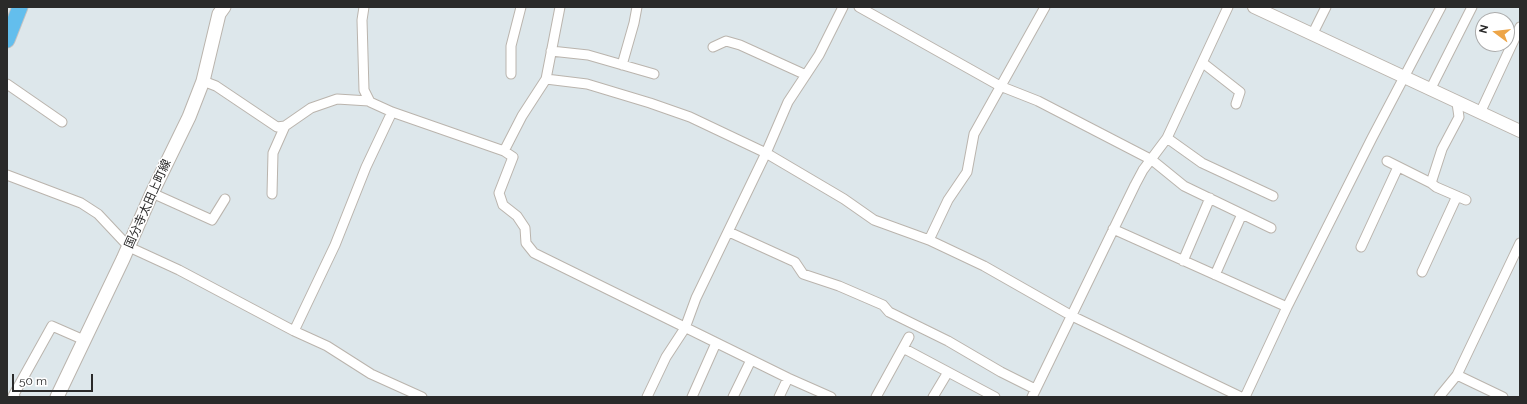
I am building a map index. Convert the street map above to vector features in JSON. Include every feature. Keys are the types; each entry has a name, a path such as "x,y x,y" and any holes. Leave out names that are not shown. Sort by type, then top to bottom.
{"highway":[{"path":"7,40 20,7"}],"main road":[{"name":"国分寺太田上町線","path":"57,397 189,117 203,81 219,14 224,7"}],"street":[{"path":"364,7 362,20 364,90 369,101"},
{"path":"511,74 511,46 521,7"},
{"path":"504,151 522,116 546,79 560,7"},
{"path":"622,65 634,23 636,7"},
{"path":"646,397 666,357 686,328 696,298 729,232 788,102 819,55 843,7"},
{"path":"859,7 1000,86 1038,102 1152,160 1184,186 1271,228"},
{"path":"928,240 948,200 967,172 974,134 1045,7"},
{"path":"729,232 795,262 803,274 839,286 883,305 889,312 948,341 1002,372 1033,393 1143,170 1168,138 1228,7"},
{"path":"1254,7 1457,103 1520,131"},
{"path":"1312,35 1326,7"},
{"path":"1245,397 1287,307 1368,145 1441,7"},
{"path":"1430,90 1472,7"},
{"path":"1480,113 1519,33"},
{"path":"713,47 726,41 740,45 806,75"},
{"path":"551,51 588,55 654,74"},
{"path":"1203,63 1240,92 1236,104"},
{"path":"546,79 587,84 690,117 766,153 844,199 874,220 928,240 984,266 1072,316 1241,397"},
{"path":"203,81 216,86 277,127 285,126 311,108 337,99 369,101 392,112 504,151 513,157 500,193 503,205 517,216 525,228 526,243 534,253 788,378 831,397"},
{"path":"7,84 62,122"},
{"path":"1431,183 1442,149 1459,117 1457,103"},
{"path":"294,331 336,245 366,168 392,112"},
{"path":"272,194 273,152 285,126"},
{"path":"1168,138 1202,163 1273,196"},
{"path":"1387,161 1436,187 1462,198 1422,272"},
{"path":"1361,247 1398,167"},
{"path":"7,175 81,203 98,214 128,247 179,270 294,331 327,346 371,374 422,397"},
{"path":"152,193 212,220 224,198"},
{"path":"1183,261 1210,198"},
{"path":"1215,275 1242,214"},
{"path":"1113,229 1287,307"},
{"path":"1439,397 1456,375 1520,243"},
{"path":"15,397 13,396 52,326 84,340"},
{"path":"876,397 909,337"},
{"path":"692,397 716,343"},
{"path":"904,348 995,397"},
{"path":"733,397 751,360"},
{"path":"933,397 948,372"},
{"path":"1456,375 1503,397"},
{"path":"779,397 788,378"}]}
